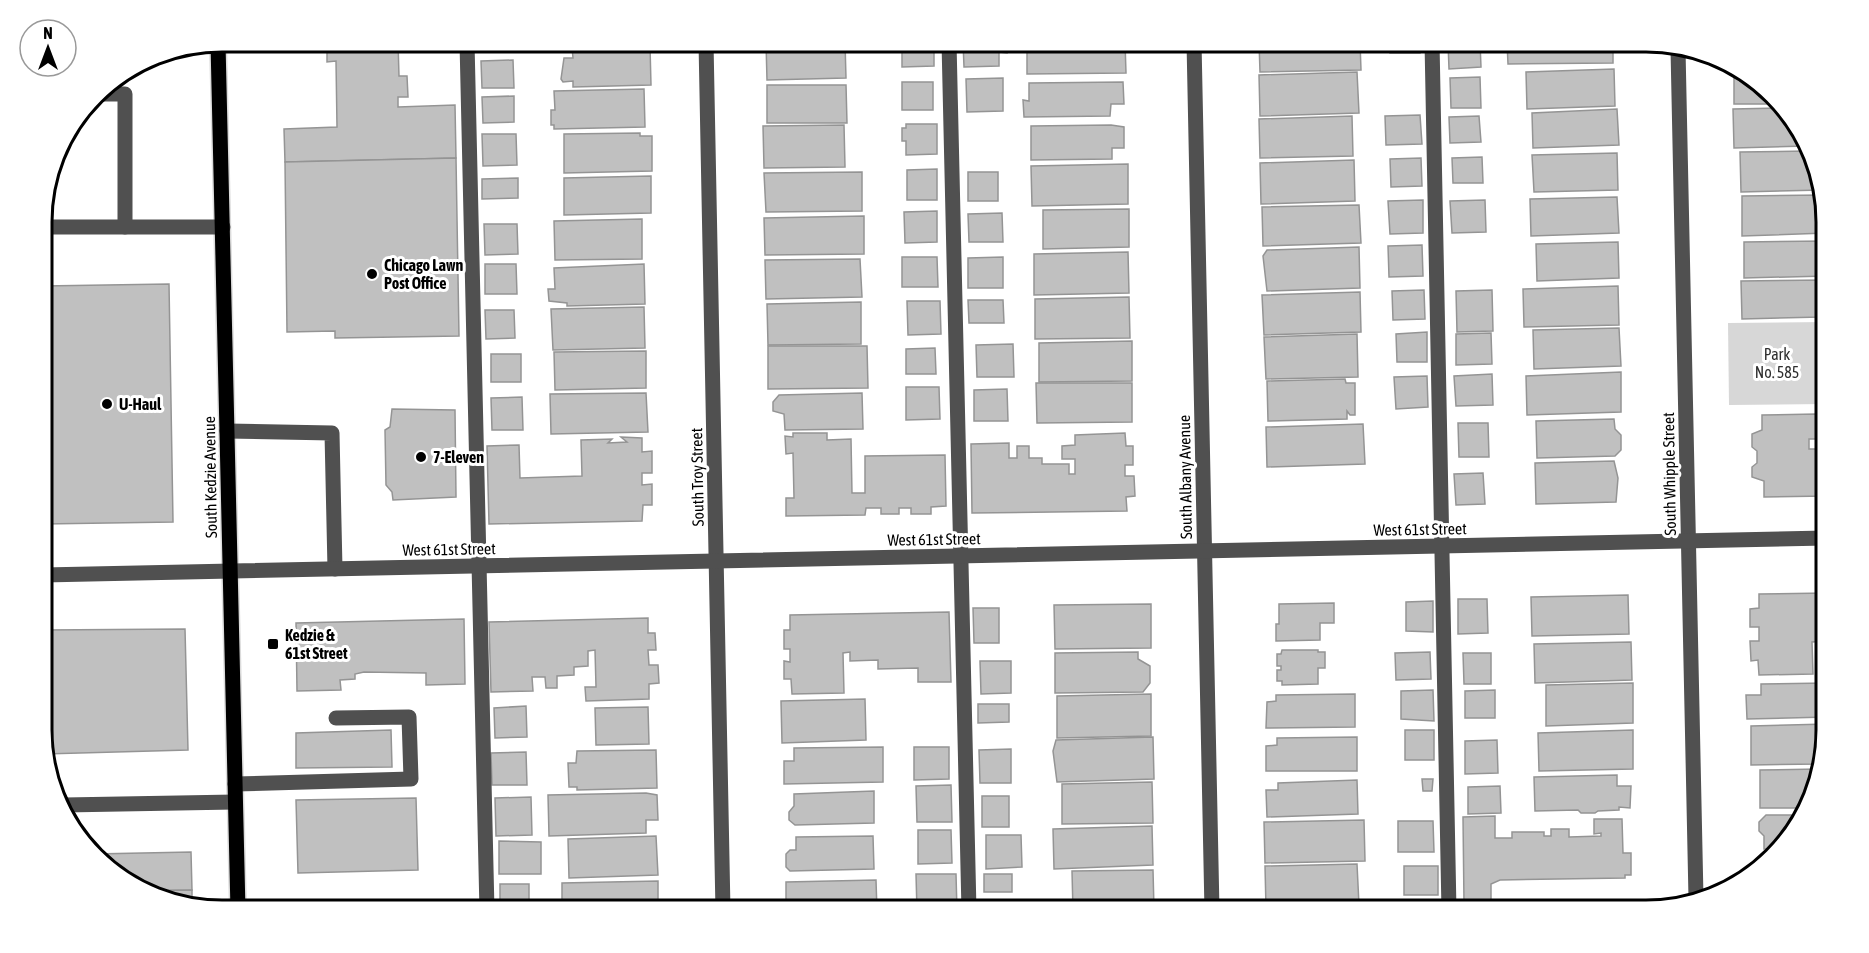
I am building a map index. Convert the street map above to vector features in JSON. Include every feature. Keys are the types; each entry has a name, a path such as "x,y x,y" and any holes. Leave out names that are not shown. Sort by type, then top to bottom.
{"main road":[{"name":"South Kedzie Avenue","path":"218,53 238,900"}],"street":[{"path":"949,52 969,900"},
{"name":"South Albany Avenue","path":"1194,52 1212,900"},
{"path":"1432,52 1449,900"},
{"path":"467,53 487,900"},
{"name":"South Troy Street","path":"706,53 723,900"},
{"name":"South Whipple Street","path":"1678,56 1696,892"},
{"path":"111,94 125,94 125,227"},
{"path":"53,227 223,227"},
{"path":"227,431 332,433 335,569"},
{"name":"West 61st Street","path":"52,575 1816,538"},
{"path":"235,783 411,779 409,717 336,718"},
{"path":"69,805 235,802"}],"green space":[{"name":"Park No. 585","path":"1816,322 1816,404 1729,405 1728,323"}],"building":[{"path":"934,52 934,66 902,67 902,53"},
{"path":"963,52 999,52 999,66 964,67"},
{"path":"1027,52 1125,52 1126,73 1027,74"},
{"path":"1259,52 1360,52 1361,70 1260,72"},
{"path":"1390,52 1420,52 1420,53"},
{"path":"1448,52 1480,52 1481,67 1449,69"},
{"path":"1507,52 1613,52 1613,63 1508,64"},
{"path":"327,53 398,53 399,76 407,76 408,97 398,97 398,107 455,105 456,158 285,162 284,129 337,127 336,61 327,62"},
{"path":"573,53 650,53 651,85 573,87 573,81 563,82 561,79 564,58 573,58"},
{"path":"766,53 845,53 846,78 767,80"},
{"path":"513,60 514,88 482,88 481,61"},
{"path":"1614,69 1615,106 1527,109 1526,72"},
{"path":"1357,72 1359,113 1260,116 1259,75"},
{"path":"1480,77 1481,108 1451,108 1450,78"},
{"path":"1734,77 1768,104 1734,104"},
{"path":"1003,78 1003,111 967,112 966,79"},
{"path":"902,82 933,82 933,110 902,110"},
{"path":"1123,82 1124,104 1111,104 1110,116 1024,117 1023,100 1029,101 1029,83"},
{"path":"767,85 846,85 847,123 767,123"},
{"path":"644,89 645,127 554,129 554,125 551,125 551,110 555,110 554,91"},
{"path":"514,96 514,122 483,123 482,97"},
{"path":"1772,108 1799,146 1734,148 1733,109"},
{"path":"1617,109 1619,145 1533,148 1532,113"},
{"path":"1420,115 1422,144 1386,145 1385,116"},
{"path":"1352,116 1353,156 1260,158 1259,119"},
{"path":"1479,116 1481,142 1450,143 1449,117"},
{"path":"906,124 937,124 937,154 906,155 906,141 902,141 902,128 906,128"},
{"path":"844,125 845,167 764,168 763,126"},
{"path":"1111,125 1124,127 1124,148 1112,148 1112,159 1031,160 1031,126"},
{"path":"640,133 640,136 652,136 652,171 564,173 564,134"},
{"path":"482,134 516,134 517,165 483,166"},
{"path":"1801,151 1813,190 1741,192 1740,152"},
{"path":"1617,153 1618,190 1534,192 1532,155"},
{"path":"1482,157 1483,183 1453,183 1452,158"},
{"name":"Chicago Lawn Post Office","path":"456,158 459,336 335,338 335,331 287,332 285,162"},
{"path":"1421,158 1422,186 1391,187 1390,159"},
{"path":"1354,160 1355,201 1261,204 1260,163"},
{"path":"1128,164 1128,204 1032,206 1031,166"},
{"path":"937,169 937,200 907,200 907,170"},
{"path":"862,172 862,211 766,212 764,173"},
{"path":"968,172 998,172 998,201 968,201"},
{"path":"651,176 651,213 564,215 564,178"},
{"path":"518,178 518,198 482,199 482,179"},
{"path":"1814,195 1816,233 1742,236 1742,196"},
{"path":"1617,197 1619,233 1531,236 1530,199"},
{"path":"1423,200 1423,233 1390,234 1388,201"},
{"path":"1485,200 1486,232 1452,233 1450,201"},
{"path":"1359,205 1361,243 1263,246 1262,207"},
{"path":"1129,209 1129,247 1043,249 1043,210"},
{"path":"937,211 937,242 905,243 904,212"},
{"path":"1002,213 1003,242 969,242 968,214"},
{"path":"864,216 864,254 765,255 764,218"},
{"path":"642,219 642,259 555,260 554,221"},
{"path":"484,224 517,224 518,254 485,255"},
{"path":"1816,241 1816,276 1744,278 1744,242"},
{"path":"1618,242 1619,278 1537,281 1536,244"},
{"path":"1422,245 1423,276 1389,277 1388,246"},
{"path":"1359,247 1360,288 1267,291 1263,256 1267,250"},
{"path":"1128,252 1129,293 1034,295 1034,254"},
{"path":"902,257 937,257 938,287 902,287"},
{"path":"1003,257 1003,288 968,288 968,258"},
{"path":"860,259 862,297 766,299 765,260"},
{"path":"485,264 516,264 517,294 485,294"},
{"path":"644,264 645,304 567,306 567,303 549,301 548,289 555,289 554,268"},
{"path":"1816,280 1816,317 1742,319 1741,281"},
{"name":"U-Haul","path":"169,284 173,522 52,524 53,286"},
{"path":"1618,286 1619,325 1524,327 1523,289"},
{"path":"1424,290 1425,319 1393,320 1392,291"},
{"path":"1492,290 1493,331 1457,332 1456,291"},
{"path":"1360,292 1361,332 1264,335 1262,295"},
{"path":"1129,297 1130,338 1035,339 1035,299"},
{"path":"968,300 1003,300 1004,323 969,323"},
{"path":"907,301 940,301 941,334 908,335"},
{"path":"861,302 861,344 768,345 767,304"},
{"path":"644,307 645,348 553,350 551,309"},
{"path":"485,310 514,310 515,338 486,339"},
{"path":"1619,328 1621,366 1534,369 1533,330"},
{"path":"1427,332 1427,362 1397,362 1396,334"},
{"path":"1491,333 1492,364 1456,365 1456,334"},
{"path":"1357,334 1358,377 1266,379 1264,337"},
{"path":"1132,341 1132,381 1039,382 1039,343"},
{"path":"1013,344 1014,377 977,377 976,345"},
{"path":"768,346 867,346 868,388 768,389"},
{"path":"935,348 936,374 906,374 906,349"},
{"path":"646,351 646,388 555,390 554,352"},
{"path":"491,354 521,354 521,382 491,382"},
{"path":"1621,372 1621,412 1527,415 1526,376"},
{"path":"1492,374 1493,405 1456,406 1454,376"},
{"path":"1427,376 1428,407 1396,409 1394,377"},
{"path":"1345,379 1346,383 1355,383 1355,415 1350,415 1347,411 1347,419 1268,421 1267,381"},
{"path":"1036,383 1132,383 1132,422 1037,423"},
{"path":"906,387 939,387 940,419 906,420"},
{"path":"1007,389 1008,421 974,421 974,390"},
{"path":"646,393 648,432 551,434 550,394"},
{"path":"862,393 863,429 785,430 784,414 773,411 773,402 779,395"},
{"path":"522,397 523,430 492,430 491,398"},
{"name":"7-Eleven","path":"392,409 455,410 456,497 393,500 392,492 386,485 385,430 390,427"},
{"path":"1816,414 1816,439 1809,439 1809,449 1816,449 1816,496 1764,497 1764,481 1752,477 1752,467 1757,463 1757,451 1752,447 1752,434 1762,430 1762,415"},
{"path":"1614,419 1615,429 1621,435 1621,450 1615,456 1537,458 1536,421"},
{"path":"1458,423 1488,423 1489,457 1459,457"},
{"path":"1363,424 1365,464 1267,467 1266,427"},
{"path":"793,433 827,433 827,440 851,439 852,493 865,493 865,456 945,455 946,506 931,507 931,514 911,514 911,508 899,508 899,514 881,514 881,508 866,508 865,515 786,516 786,498 794,498 793,453 786,454 785,436 793,437"},
{"path":"1125,433 1126,446 1133,446 1133,465 1125,465 1125,476 1134,476 1135,496 1126,497 1127,511 972,513 971,444 1009,443 1009,458 1017,458 1017,446 1029,446 1029,458 1042,458 1042,464 1069,464 1069,474 1075,474 1075,459 1062,459 1062,446 1075,445 1075,435"},
{"path":"621,437 642,438 642,452 652,451 652,473 642,473 642,485 652,484 652,505 643,505 642,521 489,524 487,446 519,445 520,478 582,476 581,440 612,439 608,443 627,442"},
{"path":"1614,461 1618,478 1616,502 1536,504 1535,463"},
{"path":"1483,473 1485,504 1456,505 1454,474"},
{"path":"1816,593 1816,642 1812,642 1813,674 1759,675 1758,660 1751,661 1750,641 1759,641 1759,627 1750,627 1750,609 1759,608 1759,594"},
{"path":"1628,595 1629,634 1532,636 1531,597"},
{"path":"1458,599 1487,599 1488,633 1458,634"},
{"path":"1433,601 1433,632 1406,631 1406,602"},
{"path":"1334,603 1334,623 1320,623 1320,640 1276,641 1279,604"},
{"path":"1151,604 1151,648 1055,649 1054,605"},
{"path":"973,608 999,608 999,643 974,643"},
{"path":"949,612 951,682 918,682 918,668 878,669 878,660 850,661 850,652 843,653 844,693 792,694 791,679 784,679 784,661 790,662 790,649 784,649 784,630 790,630 790,615"},
{"path":"648,618 648,633 655,633 656,650 648,650 649,665 658,665 659,683 649,684 649,699 586,701 585,687 596,687 595,650 588,651 588,666 574,667 574,675 557,676 557,688 546,688 545,677 532,677 533,691 491,692 489,622"},
{"path":"464,619 465,684 426,685 426,673 364,672 355,674 355,679 340,680 341,690 297,691 296,623"},
{"path":"185,629 188,750 54,754 52,630"},
{"path":"1631,642 1632,680 1535,683 1534,644"},
{"path":"1282,650 1325,652 1325,668 1318,668 1318,684 1282,685 1282,681 1277,681 1277,670 1281,670 1281,666 1277,666 1277,654 1281,654"},
{"path":"1138,652 1138,659 1150,666 1150,683 1143,692 1055,693 1055,653"},
{"path":"1430,652 1431,679 1396,680 1395,653"},
{"path":"1463,653 1491,653 1491,684 1464,684"},
{"path":"980,661 1011,661 1011,693 981,694"},
{"path":"1633,683 1633,723 1546,726 1546,685"},
{"path":"1816,683 1816,717 1747,719 1746,695 1761,695 1761,684"},
{"path":"1433,690 1434,721 1401,719 1401,691"},
{"path":"1495,690 1495,718 1465,718 1465,691"},
{"path":"1151,694 1151,736 1057,738 1057,696"},
{"path":"1355,694 1355,727 1266,728 1267,702 1276,701 1276,695"},
{"path":"865,699 866,740 782,743 781,701"},
{"path":"978,704 1009,704 1009,722 978,723"},
{"path":"526,706 527,737 495,738 494,708"},
{"path":"648,707 649,744 596,745 595,708"},
{"path":"1816,724 1813,764 1751,765 1751,726"},
{"path":"391,730 392,767 296,768 296,733"},
{"path":"1405,730 1434,730 1434,760 1405,760"},
{"path":"1633,730 1633,769 1539,771 1538,733"},
{"path":"1153,737 1154,779 1057,782 1053,751 1056,740"},
{"path":"1357,737 1357,771 1266,771 1266,746 1277,745 1277,738"},
{"path":"1497,740 1498,773 1465,774 1465,741"},
{"path":"883,747 883,782 784,784 784,761 794,761 794,748"},
{"path":"914,747 949,747 949,779 914,780"},
{"path":"1011,749 1011,783 980,783 979,750"},
{"path":"656,750 657,788 577,790 577,787 569,787 568,763 576,763 577,751"},
{"path":"526,752 527,785 492,785 491,753"},
{"path":"1812,769 1798,808 1760,808 1760,770"},
{"path":"1617,775 1617,786 1631,786 1630,808 1619,807 1619,810 1595,813 1581,813 1578,810 1535,811 1534,777"},
{"path":"1422,779 1433,779 1432,791 1423,791"},
{"path":"1357,780 1358,814 1267,817 1266,790 1278,790 1278,783"},
{"path":"1152,782 1153,823 1062,824 1062,784"},
{"path":"951,785 952,822 917,822 916,786"},
{"path":"1500,786 1501,813 1468,814 1468,787"},
{"path":"874,791 874,823 795,825 789,820 789,812 794,806 794,794"},
{"path":"646,793 657,795 658,820 646,820 646,833 549,836 548,795"},
{"path":"982,796 1009,796 1009,827 982,827"},
{"path":"531,797 532,835 496,836 495,798"},
{"path":"416,798 418,870 298,873 296,800"},
{"path":"1766,815 1794,815 1768,849 1764,849 1764,836 1759,831 1759,822"},
{"path":"1495,816 1495,838 1512,838 1512,832 1544,832 1544,836 1551,836 1551,829 1569,829 1569,837 1601,836 1601,833 1594,834 1594,819 1622,819 1623,853 1631,853 1631,875 1625,875 1625,878 1500,880 1491,884 1491,900 1464,900 1463,817"},
{"path":"1364,820 1365,861 1265,863 1264,822"},
{"path":"1398,821 1433,821 1434,852 1398,852"},
{"path":"1152,826 1153,865 1054,869 1053,829"},
{"path":"918,830 951,830 952,863 918,864"},
{"path":"986,835 1021,835 1022,867 986,869"},
{"path":"656,836 658,875 569,878 568,839"},
{"path":"873,836 874,869 790,871 786,867 786,854 790,850 796,850 796,837"},
{"path":"499,841 541,842 541,874 499,874"},
{"path":"191,852 192,890 165,891 157,888 128,872 106,854"},
{"path":"1357,864 1359,900 1266,900 1265,866"},
{"path":"1404,866 1438,866 1438,895 1404,895"},
{"path":"1153,870 1154,900 1073,900 1072,871"},
{"path":"916,874 956,874 957,900 917,900"},
{"path":"984,874 1012,874 1012,892 984,892"},
{"path":"876,880 877,900 786,900 786,882"},
{"path":"658,881 658,900 562,900 562,883"},
{"path":"500,884 529,884 529,900 500,900"},
{"path":"192,890 192,898 178,895 165,891"}],"place":[{"name":"Chicago Lawn Post Office","path":"372,274"},
{"name":"U-Haul","path":"107,404"},
{"name":"7-Eleven","path":"421,457"},
{"name":"Kedzie & 61st Street","path":"273,644"}]}
